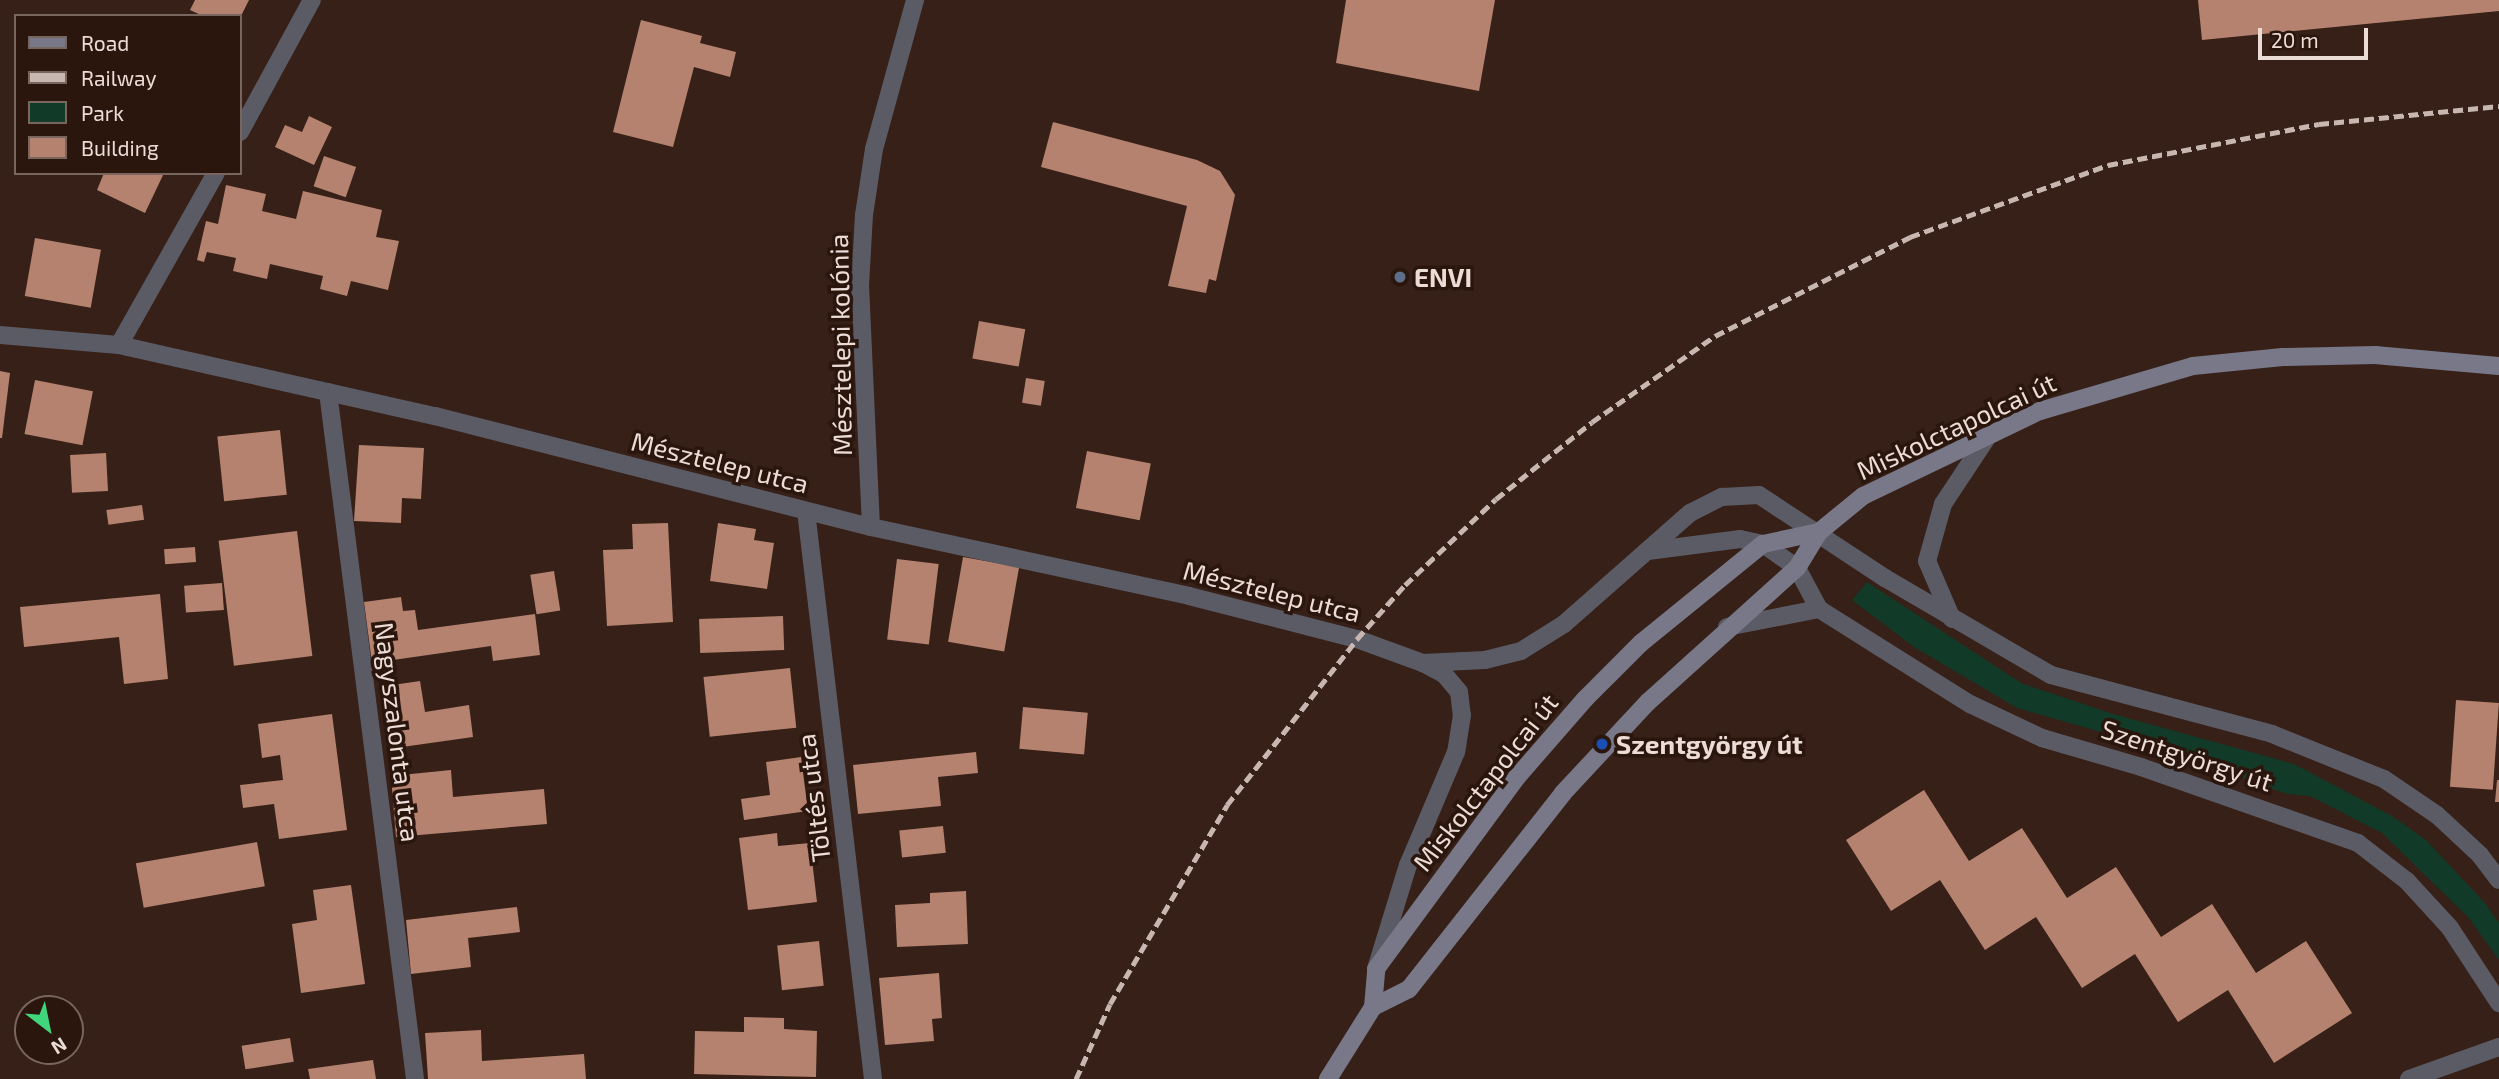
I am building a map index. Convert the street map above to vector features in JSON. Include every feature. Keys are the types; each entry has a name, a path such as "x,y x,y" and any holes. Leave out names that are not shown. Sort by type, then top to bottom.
{"street":[{"path":"242,128 312,0"},
{"name":"Mésztelepi kolónia","path":"872,527 860,286 864,215 874,149 915,0"},
{"path":"119,345 215,175"},
{"name":"Mésztelep utca","path":"0,335 119,345 328,392 872,527 1189,596 1357,639 1423,663 1444,674 1460,692 1462,715 1456,752 1408,865 1376,968"},
{"name":"Miskolctapolcai út","path":"1373,1007 1409,989 1563,793 1726,628 1797,568 1819,532 1863,496 2040,411 2193,366 2283,357 2375,355 2499,366"},
{"name":"Nagyszalonta utca","path":"328,392 415,1079"},
{"path":"1952,619 1927,561 1943,503 1986,439"},
{"name":"Mésztelep utca","path":"1423,663 1485,660 1521,651 1564,624 1690,513 1722,497 1759,495 1819,532"},
{"name":"Töltés utca","path":"806,511 873,1079"},
{"name":"Miskolctapolcai út","path":"1376,968 1517,777 1585,699 1641,643 1763,544 1819,532"},
{"name":"Szentgyörgy út","path":"1819,532 1952,619 2051,675 2272,734 2384,779 2437,815 2480,855 2499,880"},
{"path":"1648,551 1740,539 1763,544"},
{"name":"Szentgyörgy út","path":"1763,544 1797,568 1819,609 1970,704 2042,738 2141,766 2358,843 2407,881 2450,928 2499,1003"},
{"path":"1726,628 1819,609"},
{"path":"1328,1079 1373,1007 1376,968"},
{"path":"2409,1079 2499,1046"}],"green space":[{"path":"1867,582 2021,683 2113,714 2294,764 2392,816 2426,840 2485,903 2499,923 2499,960 2468,917 2382,833 2310,796 2287,794 2184,756 2017,708 1914,647 1852,600"}],"building":[{"path":"195,0 249,0 242,14 199,14 190,10"},
{"path":"1346,0 1495,0 1479,91 1336,63"},
{"path":"2198,0 2499,0 2499,11 2202,40"},
{"path":"641,20 702,36 700,43 736,52 730,77 694,67 673,147 613,132"},
{"path":"309,116 332,127 314,165 275,147 285,125 302,132"},
{"path":"1053,122 1197,160 1220,171 1235,195 1216,281 1209,279 1206,293 1168,286 1187,206 1041,167"},
{"path":"324,156 356,167 346,197 314,186"},
{"path":"103,175 163,175 145,213 97,190"},
{"path":"226,185 266,194 262,211 296,219 303,191 382,210 376,237 399,241 388,290 351,281 347,296 320,289 323,276 270,264 267,279 233,271 236,258 207,252 204,262 197,260 206,221 218,224"},
{"path":"35,238 101,250 91,308 25,296"},
{"path":"979,321 1025,329 1019,367 972,358"},
{"path":"0,371 10,373 2,438 0,438"},
{"path":"1026,378 1045,381 1041,406 1022,403"},
{"path":"35,380 93,391 82,445 25,434"},
{"path":"280,430 287,495 224,501 217,437"},
{"path":"359,445 424,448 421,499 402,498 401,523 354,521"},
{"path":"1087,451 1151,463 1140,520 1076,508"},
{"path":"106,453 108,491 72,493 70,455"},
{"path":"142,505 144,520 108,525 106,510"},
{"path":"668,523 673,622 607,626 603,550 633,549 632,524"},
{"path":"718,523 756,529 754,540 774,543 767,589 710,581"},
{"path":"297,531 312,656 234,666 219,541"},
{"path":"195,547 196,562 165,564 164,549"},
{"path":"963,557 1019,567 1004,652 948,642"},
{"path":"897,559 939,564 929,645 887,639"},
{"path":"554,571 560,611 537,614 530,575"},
{"path":"222,583 224,610 186,613 184,586"},
{"path":"160,594 168,679 124,684 119,637 24,647 20,607"},
{"path":"401,597 403,611 415,610 418,630 535,614 540,655 493,661 491,646 372,663 364,602"},
{"path":"783,616 784,650 700,653 699,619"},
{"path":"790,668 796,728 710,737 703,677"},
{"path":"420,681 425,712 469,705 473,737 388,749 379,687"},
{"path":"2456,700 2499,703 2493,790 2450,787"},
{"path":"1023,707 1088,713 1084,755 1019,749"},
{"path":"332,714 347,830 279,839 274,804 243,808 240,785 283,780 280,755 262,758 258,724"},
{"path":"976,752 978,773 938,777 941,806 858,814 853,765"},
{"path":"801,757 808,811 744,820 741,799 770,795 766,762"},
{"path":"451,770 453,797 544,789 547,824 396,837 391,776"},
{"path":"2497,780 2499,802 2495,802"},
{"path":"1924,790 1969,861 2022,828 2067,898 2116,867 2161,937 2212,904 2256,973 2306,941 2352,1013 2274,1063 2228,990 2178,1022 2135,954 2082,988 2036,917 1985,950 1940,880 1891,911 1846,840"},
{"path":"943,826 946,853 902,857 899,831"},
{"path":"777,833 778,846 810,843 817,902 748,910 739,838"},
{"path":"257,842 265,886 144,908 136,863"},
{"path":"351,885 365,984 301,993 292,924 317,920 313,890"},
{"path":"966,891 968,944 897,947 895,905 930,903 930,893"},
{"path":"517,907 520,932 468,938 471,967 411,974 406,920"},
{"path":"819,941 824,986 782,990 777,945"},
{"path":"939,973 942,1018 932,1019 934,1041 885,1045 879,978"},
{"path":"744,1017 784,1018 784,1029 817,1031 816,1077 694,1074 695,1031 744,1032"},
{"path":"481,1030 482,1061 584,1054 586,1079 428,1079 425,1033"},
{"path":"290,1038 294,1062 245,1069 242,1046"},
{"path":"373,1060 376,1079 310,1079 308,1069"}],"railway":[{"path":"1076,1079 1110,1004 1227,805 1357,639 1405,585 1496,499 1592,422 1715,336 1910,237 2108,165 2319,124 2499,106"}],"place":[{"name":"ENVI","path":"1400,277"},
{"name":"Szentgyörgy út","path":"1602,744"}]}
